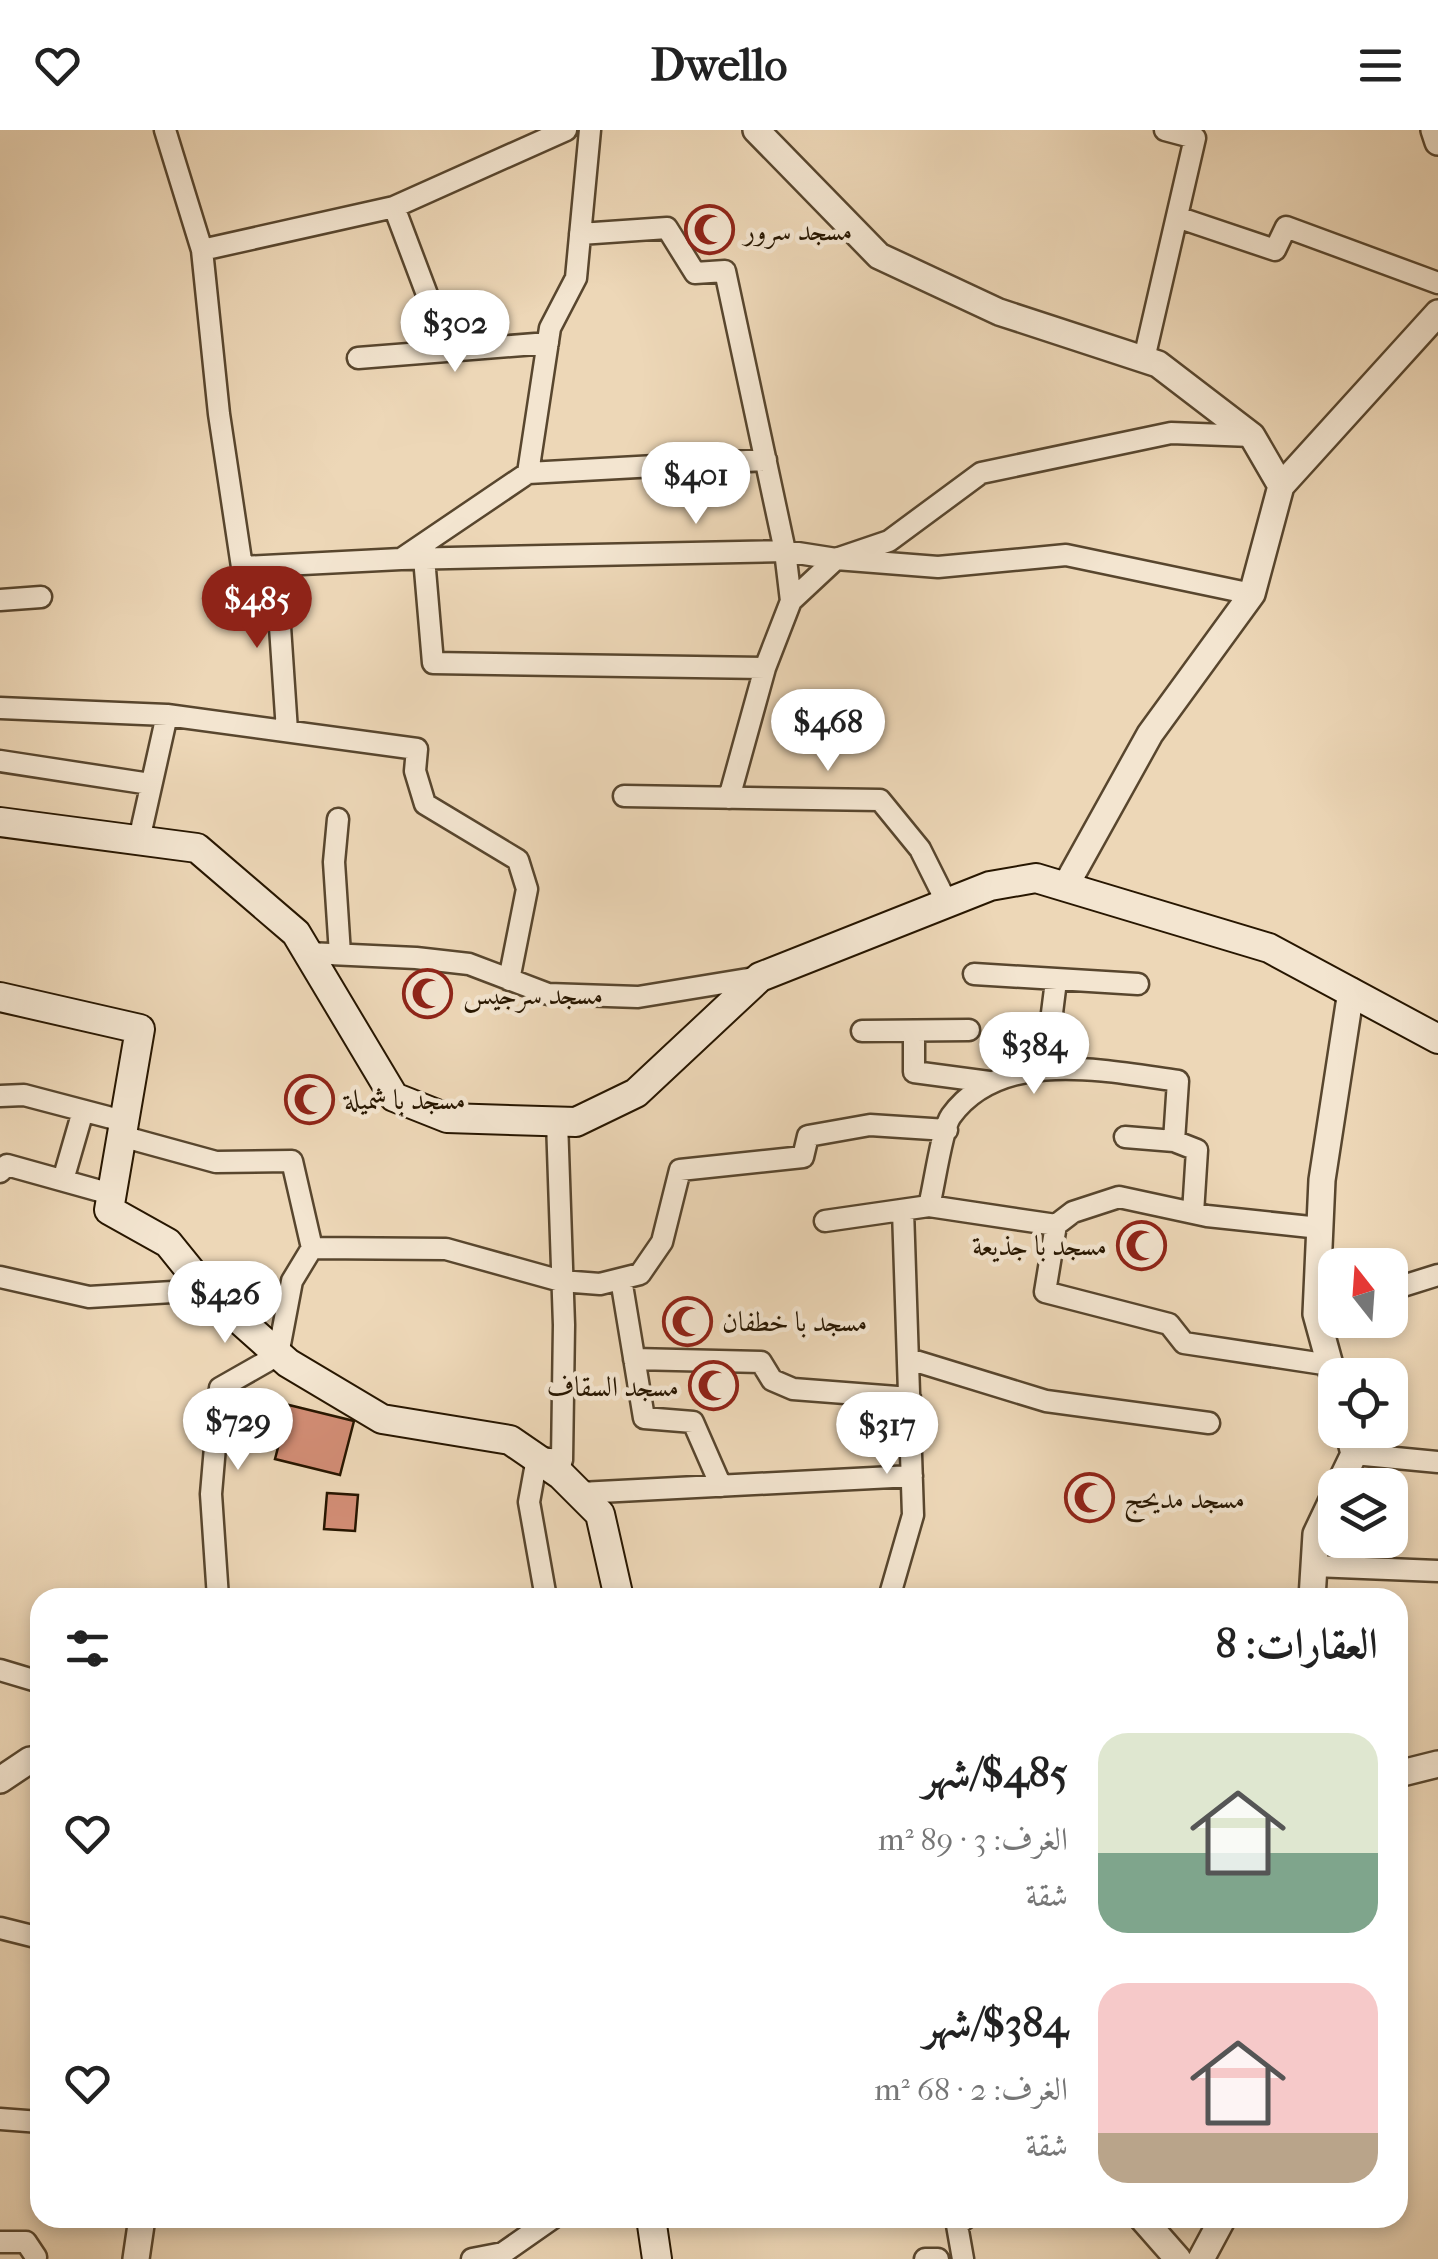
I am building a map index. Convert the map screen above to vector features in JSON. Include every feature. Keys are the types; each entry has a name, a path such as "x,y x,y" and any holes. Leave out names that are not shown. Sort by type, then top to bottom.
{"main road":[{"path":"0,822 198,848 296,933 394,1097 447,1118 576,1122 636,1093 760,978 990,886 1036,878 1269,948 1438,1038"},
{"path":"0,997 140,1029 108,1210 168,1243 206,1290 278,1355 382,1419 510,1440 562,1475 600,1514 617,1588"},
{"path":"651,2228 656,2259"}],"street":[{"path":"165,130 202,250 219,414 242,568 424,558 785,550 836,560 938,567 1066,555 1252,594"},
{"path":"202,250 394,207 566,130"},
{"path":"528,473 550,328 576,278 590,130"},
{"path":"756,130 878,256 999,312 1158,364 1252,436 1280,486"},
{"path":"1144,359 1196,133 1164,130"},
{"path":"1434,130 1438,142"},
{"path":"394,207 448,350"},
{"path":"1177,217 1275,250 1286,227 1438,282"},
{"path":"580,234 667,228 695,273 726,271 785,550 791,600 766,668 728,798"},
{"path":"1065,887 1150,734 1252,594 1280,486 1438,313"},
{"path":"358,358 548,343"},
{"path":"791,600 836,560 890,541 981,473 1172,434 1252,436"},
{"path":"400,559 528,473 766,460"},
{"path":"424,558 433,663 766,668"},
{"path":"276,567 287,732"},
{"path":"0,600 41,597"},
{"path":"0,708 167,715 416,749 415,772 425,804 518,860 526,889 510,980"},
{"path":"139,840 167,715"},
{"path":"0,761 150,784"},
{"path":"624,796 880,800 920,849 947,903"},
{"path":"338,819 334,862 340,954"},
{"path":"308,953 469,964 548,994 638,997 760,978"},
{"path":"974,974 1138,984"},
{"path":"1044,1069 1056,980"},
{"path":"1321,1248 1322,1180 1351,992"},
{"path":"914,1030 914,1072 989,1082 1044,1069 1178,1081 1174,1141"},
{"path":"862,1031 969,1030"},
{"path":"929,1206 950,1117 989,1082"},
{"path":"0,1096 24,1095 83,1111 216,1162 292,1162 312,1248 292,1280 278,1355 220,1388 211,1494 217,1588"},
{"path":"63,1180 83,1111"},
{"path":"544,1588 529,1502 537,1458 562,1460 557,1122"},
{"path":"312,1248 446,1249 562,1281 600,1284 640,1274 662,1242 680,1170 802,1157 808,1136 870,1126 947,1130"},
{"path":"1125,1137 1174,1141 1198,1150 1193,1213"},
{"path":"0,1172 8,1164 111,1194"},
{"path":"825,1221 929,1206 1056,1224 1073,1212 1120,1197 1193,1213 1320,1228"},
{"path":"892,1588 913,1515 903,1210"},
{"path":"1056,1224 1045,1292 1168,1324 1184,1342 1318,1371"},
{"path":"1408,1284 1438,1275"},
{"path":"0,1277 89,1297 206,1290"},
{"path":"621,1279 644,1418 693,1422 721,1486"},
{"path":"634,1359 762,1362 772,1380 794,1388 910,1398"},
{"path":"910,1359 1046,1401 1209,1423"},
{"path":"1377,1448 1438,1462"},
{"path":"580,1493 912,1476"},
{"path":"1313,1588 1318,1530"},
{"path":"1314,1566 1438,1571"},
{"path":"0,1670 30,1679"},
{"path":"3,1776 30,1760"},
{"path":"1408,1772 1438,1764"},
{"path":"0,1928 30,1936"},
{"path":"0,2118 30,2121"},
{"path":"136,2259 141,2228"},
{"path":"472,2259 503,2252 538,2228"},
{"path":"957,2228 963,2259"},
{"path":"1151,2228 1178,2259"},
{"path":"1201,2259 1218,2228"},
{"path":"0,2242 26,2242 41,2258"},
{"path":"925,2259 938,2259"}],"building":[{"path":"289,1405 354,1421 340,1475 275,1459"},
{"path":"327,1493 358,1495 355,1531 324,1529"}],"place":[{"name":"مسجد سرور","path":"709,230"},
{"name":"مسجد سرجيس","path":"428,994"},
{"name":"مسجد با شميلة","path":"309,1099"},
{"name":"مسجد با جذيعة","path":"1142,1245"},
{"name":"مسجد با خطفان","path":"687,1321"},
{"name":"مسجد السقاف","path":"714,1386"},
{"name":"مسجد مديحج","path":"1089,1498"}]}
